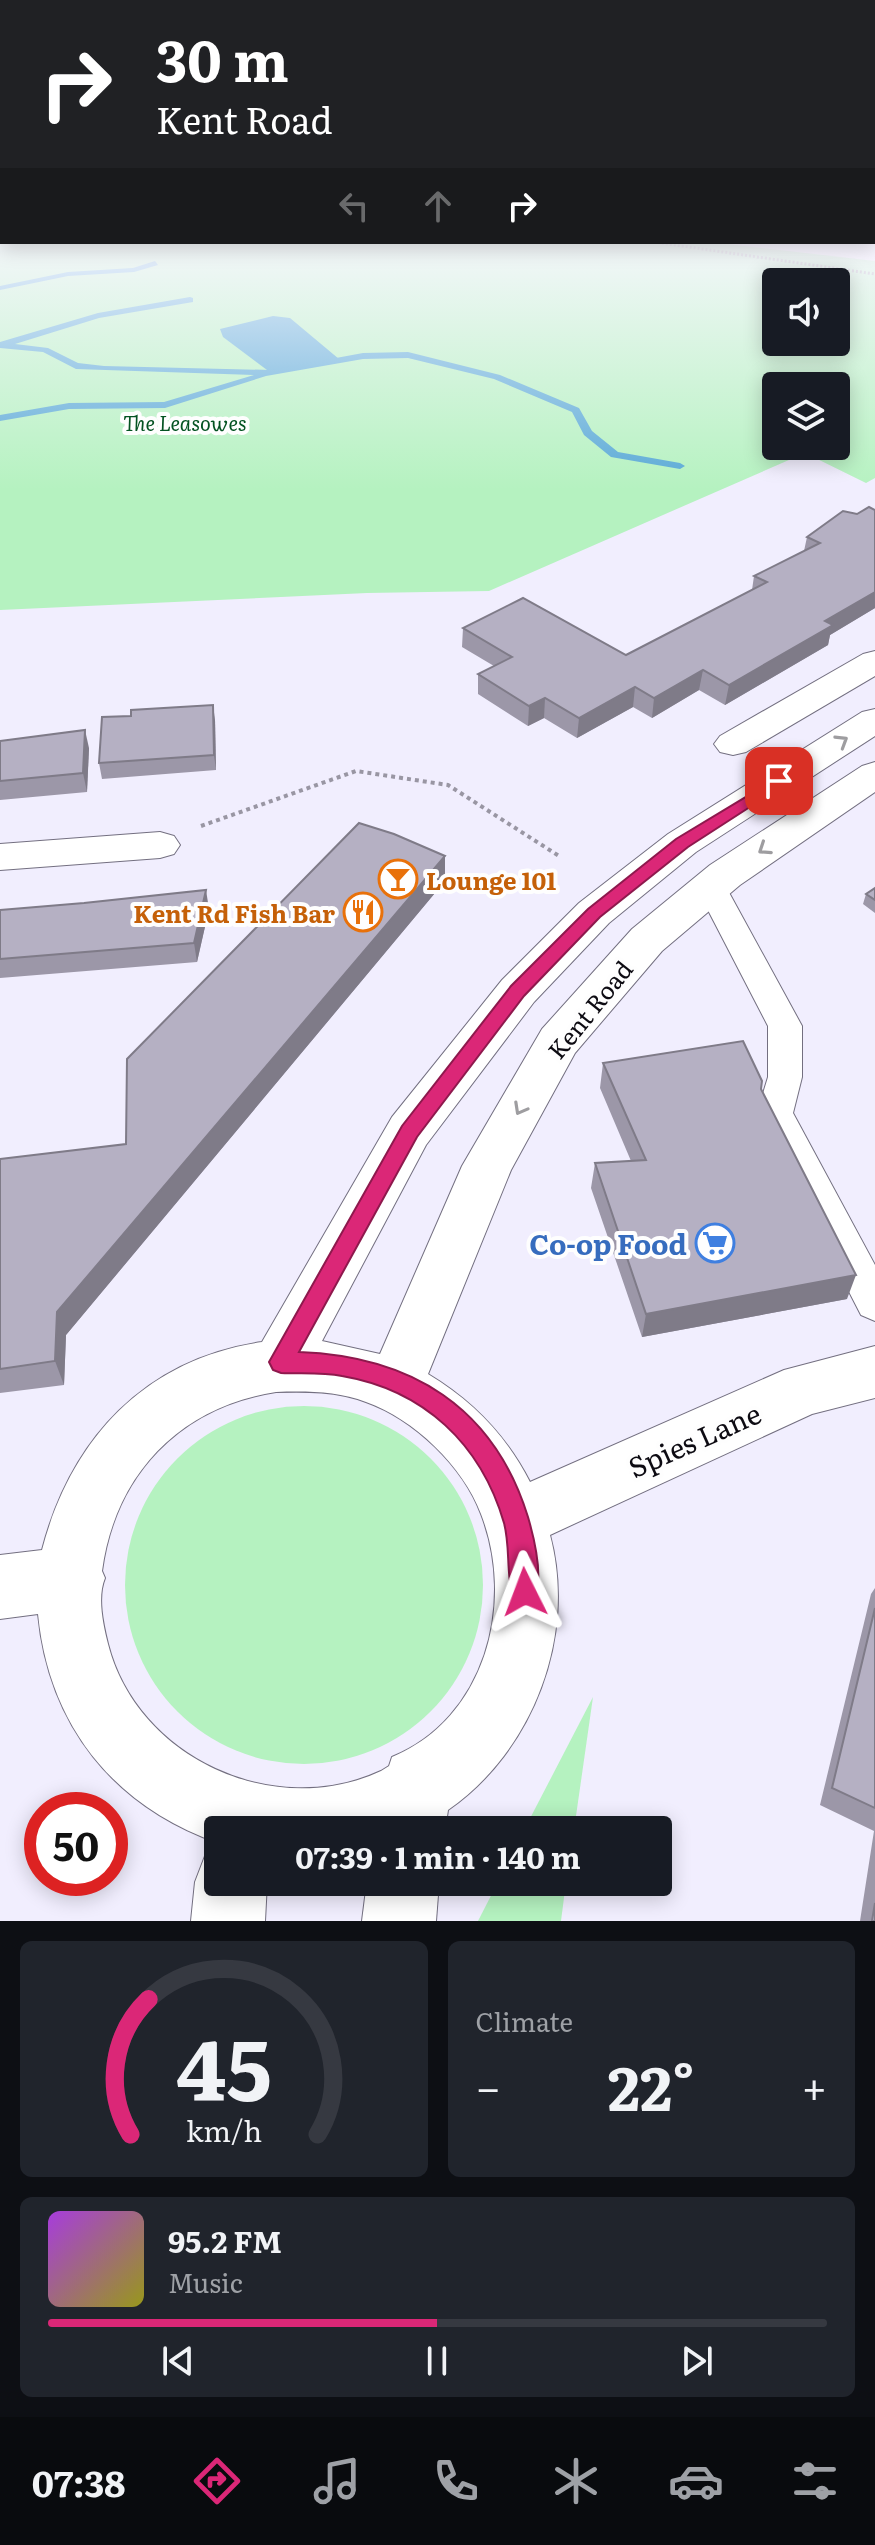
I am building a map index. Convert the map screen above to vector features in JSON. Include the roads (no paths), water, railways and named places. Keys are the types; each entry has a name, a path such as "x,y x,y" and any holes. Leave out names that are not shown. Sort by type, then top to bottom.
{"main road":[{"path":"733,744 875,661"},
{"path":"281,1362 409,1131 518,991 594,913 682,843 875,720"},
{"name":"Kent Road","path":"397,1380 487,1166 558,1041 647,940 711,887 875,774"},
{"path":"0,857 160,845"},
{"path":"204,1819 136,1767 105,1730 83,1685 76,1658 70,1605 73,1578 79,1547 93,1506 114,1470 133,1447 169,1413 211,1387 254,1368 281,1362 339,1364 397,1380 441,1405 462,1423 497,1470 517,1519 525,1566 525,1592 518,1635 509,1663 489,1705 473,1728 413,1806 367,1810 347,1816"},
{"name":"Spies Lane","path":"517,1519 804,1389 875,1372"},
{"path":"0,1587 73,1578"},
{"path":"228,1921 230,1896"},
{"path":"399,1921 402,1896"}],"lane":[{"path":"711,887 785,1026 785,1077 775,1113 875,1303"}],"water":[{"path":"273,316 290,318 339,359 271,373 223,337 220,329"}],"waterway":[{"path":"9,343 98,316 129,311"},
{"path":"0,345 45,350 76,366 104,369 271,373 363,356 408,355 497,377 576,410 588,433 615,455 680,466"},
{"path":"0,418 69,406 165,405 262,376"}],"place":[{"name":"Lounge 101","path":"398,879"},
{"name":"Kent Rd Fish Bar","path":"363,912"},
{"name":"Co-op Food","path":"715,1243"}],"park label":[{"name":"The Leasowes","path":"185,422"}]}
